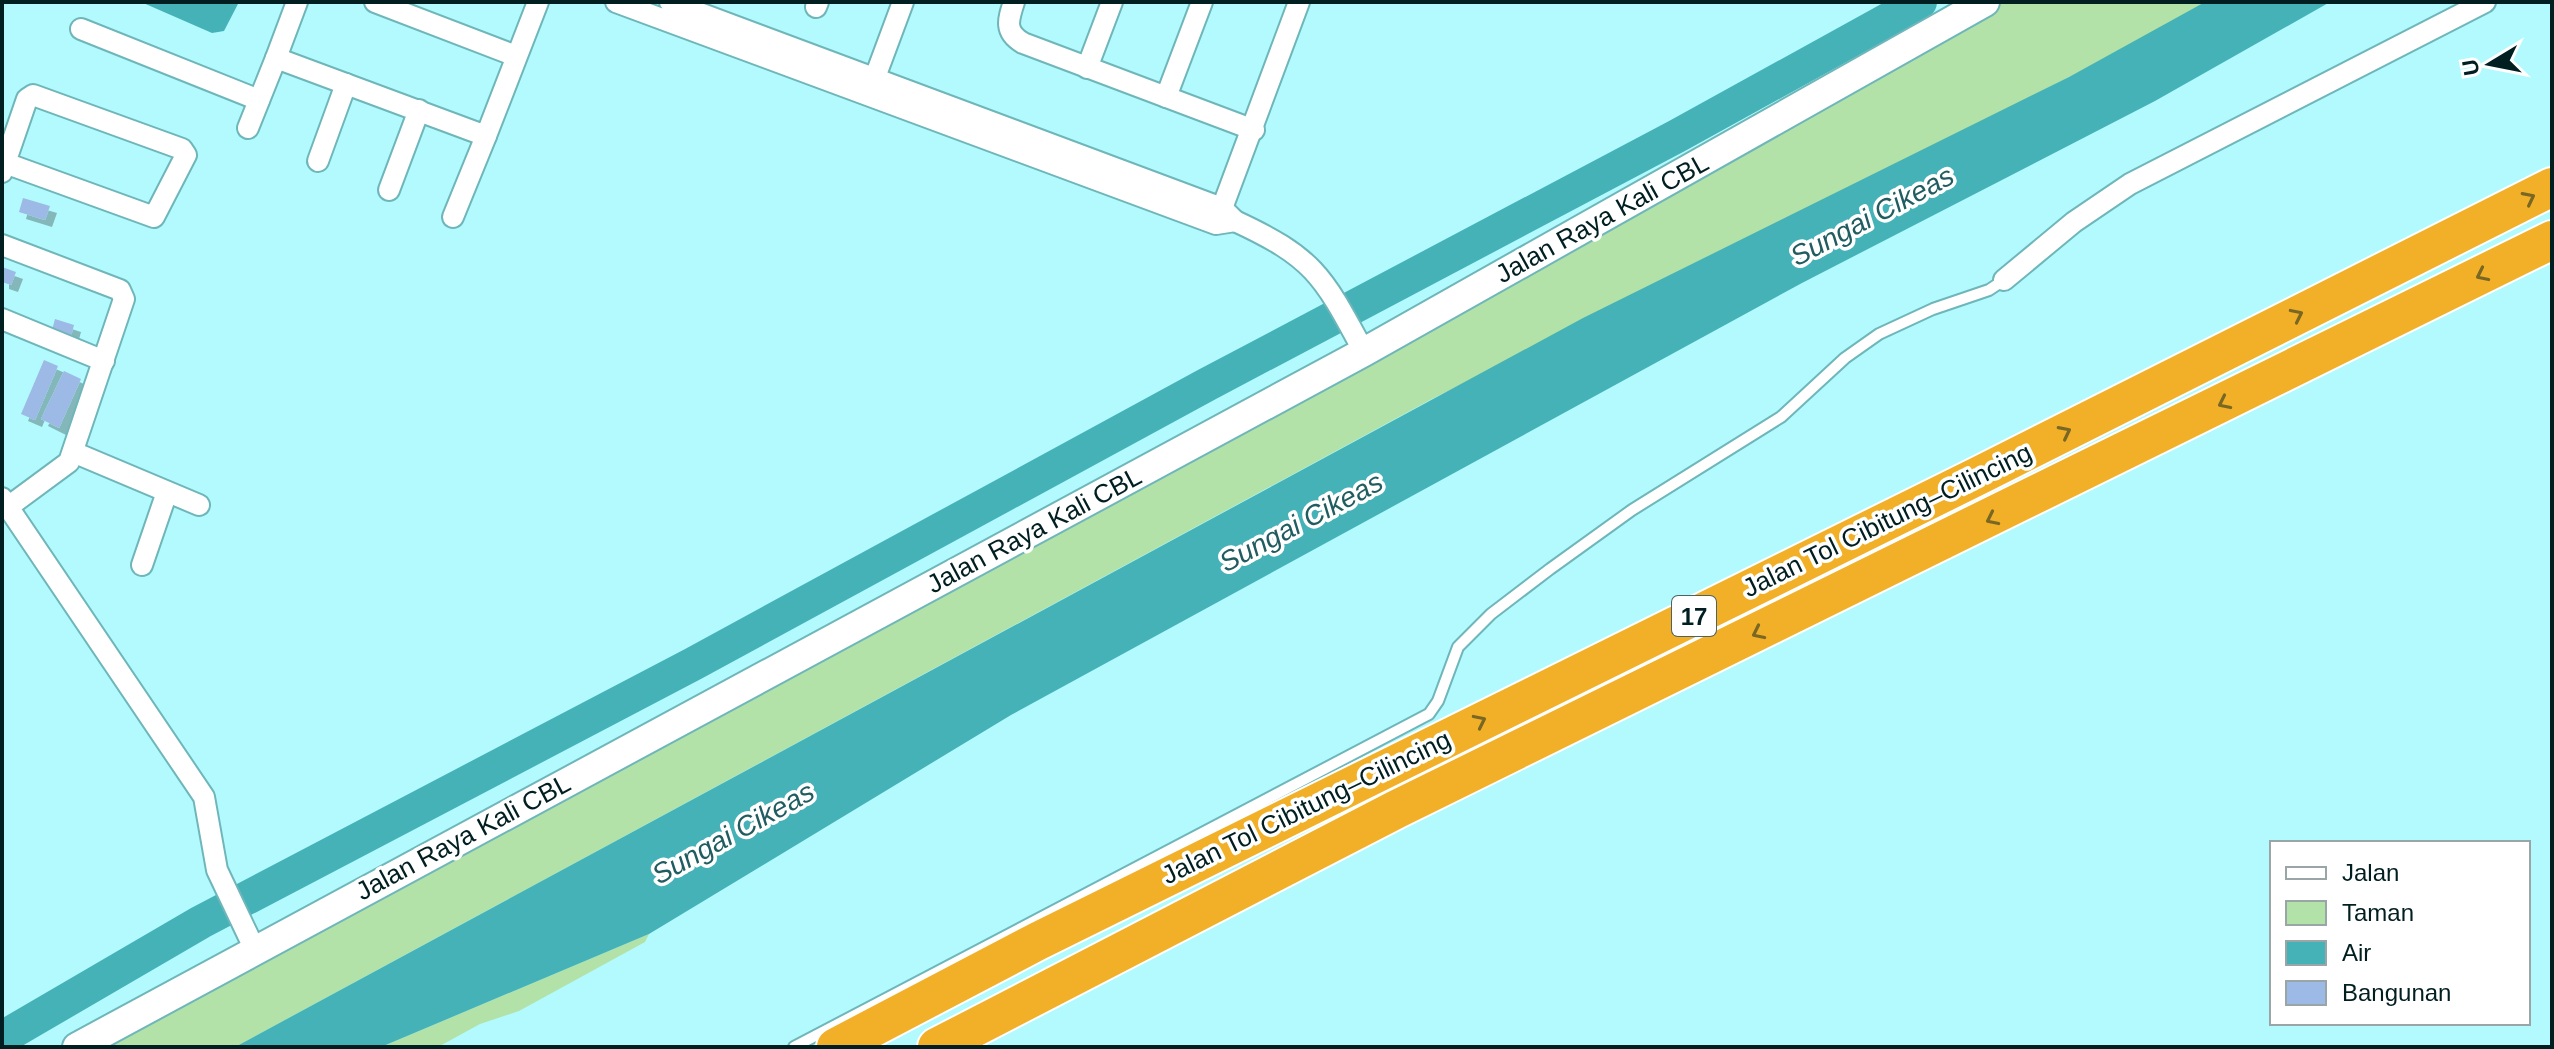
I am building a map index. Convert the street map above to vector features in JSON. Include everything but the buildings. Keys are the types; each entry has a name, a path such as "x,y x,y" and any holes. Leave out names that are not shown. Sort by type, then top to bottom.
{"highway":[{"name":"Jalan Tol Cibitung–Cilincing","path":"836,1047 1052,934 1980,475 2552,187"},
{"name":"Jalan Tol Cibitung–Cilincing","path":"937,1047 1397,809 2552,240"}],"main road":[{"name":"Jalan Raya Kali CBL","path":"77,1047 1364,352 1985,2"}],"street":[{"path":"248,128 297,2"},
{"path":"375,2 516,56"},
{"path":"453,217 538,2"},
{"path":"616,2 872,87 1278,241 1305,259 1328,288 1364,352"},
{"path":"670,2 872,87"},
{"path":"872,87 903,2"},
{"path":"1014,2 1008,27 1016,39 1254,130"},
{"path":"1087,68 1112,2"},
{"path":"1166,97 1202,2"},
{"path":"1224,218 1299,2"},
{"path":"2004,280 2074,222 2130,184 2485,2"},
{"path":"81,29 259,100"},
{"path":"276,58 486,136"},
{"path":"318,161 346,84"},
{"path":"33,95 182,149 186,155 154,217 3,168 27,99 33,95"},
{"path":"389,190 419,110"},
{"path":"2,245 120,290 124,299 69,462 5,502 204,797 217,870 255,950"},
{"path":"2,319 104,361"},
{"path":"73,452 199,505"},
{"path":"142,565 167,492"}],"lane":[{"path":"794,1047 1429,714 1438,701 1458,647 1491,614 1550,569 1632,510 1781,417 1845,358 1879,334 1933,309 1989,290 2004,280"}],"green space":[{"path":"1991,2 2208,2 2079,72 1430,400 235,1047 77,1047"},
{"path":"649,934 645,942 519,1011 480,1024 438,1047 381,1047"}],"water":[{"path":"141,2 239,2 224,31 212,33"},
{"name":"Sungai Cikeas","path":"2205,2 2330,2 2155,101 1802,283 1011,715 649,934 381,1047 235,1047 1583,318 2069,77"}],"waterway":[{"path":"2,1038 201,922 693,664 1206,385 1677,136 1920,2"}]}
